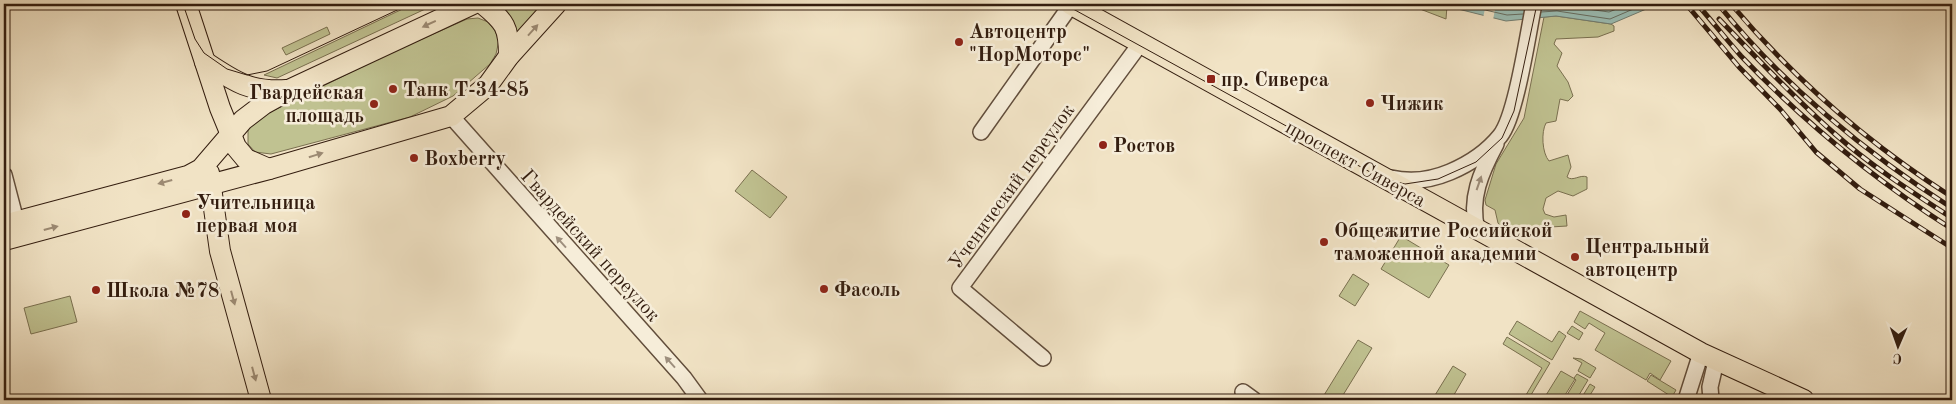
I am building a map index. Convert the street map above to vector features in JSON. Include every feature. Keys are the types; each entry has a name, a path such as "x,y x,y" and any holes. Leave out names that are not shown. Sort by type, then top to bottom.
{"main road":[{"path":"186,4 230,134 242,156 269,169"},
{"path":"10,223 188,176 202,169 243,120 264,104 288,90 473,4"},
{"path":"483,4 500,17 509,35 509,56"},
{"path":"4,240 210,186 451,116 488,85 509,56 556,4"},
{"name":"проспект Сиверса","path":"1070,4 1708,357 1804,400"},
{"path":"205,62 238,84 263,90 288,90"},
{"path":"208,162 220,251 261,400"}],"street":[{"path":"981,132 1070,4"},
{"path":"1477,230 1472,214 1475,194 1488,160 1512,110 1534,4"},
{"name":"Ученический переулок","path":"1042,358 960,288 1140,44"},
{"name":"Гвардейский переулок","path":"451,116 684,378 700,400"},
{"path":"1382,176 1405,182 1438,177 1474,160 1500,136"},
{"path":"4,175 10,223"},
{"path":"1436,207 1433,192 1438,177"},
{"path":"1686,400 1708,357"},
{"path":"1708,357 1711,400"}],"green space":[{"path":"413,4 436,4 277,78 264,75"},
{"path":"503,4 543,4 516,37 496,8"},
{"path":"1407,4 1438,4 1447,6 1446,19"},
{"path":"1556,16 1611,24 1614,26 1614,31 1598,37 1556,39 1554,44 1562,53 1557,66 1568,82 1573,96 1568,101 1560,99 1556,121 1546,123 1543,132 1544,148 1549,161 1568,155 1571,167 1567,177 1572,179 1582,176 1587,177 1587,189 1573,196 1558,191 1546,198 1543,209 1545,214 1554,217 1566,215 1567,226 1534,228 1528,237 1524,237 1515,229 1504,230 1498,223 1495,210 1486,205 1485,200 1496,164 1524,118 1544,17"},
{"path":"478,18 488,22 495,31 499,40 496,54 490,64 453,96 410,117 271,154 255,152 248,144 248,128 254,120 384,56 467,19"},
{"path":"327,27 330,34 286,55 282,48"},
{"path":"752,170 787,197 770,218 735,191"},
{"path":"1401,236 1449,265 1429,298 1381,269"},
{"path":"1353,274 1369,284 1355,306 1339,296"},
{"path":"70,296 77,322 31,334 24,308"},
{"path":"1580,311 1671,361 1660,380 1650,373 1646,380 1595,350 1605,333 1589,323 1585,329 1574,322"},
{"path":"1517,321 1552,342 1559,331 1566,336 1552,360 1509,334"},
{"path":"1572,326 1583,333 1579,340 1567,333"},
{"path":"1507,337 1550,363 1528,400 1523,400 1542,368 1503,344"},
{"path":"1358,340 1372,348 1340,400 1321,400"},
{"path":"1573,358 1581,359 1596,368 1590,378 1578,371 1582,363"},
{"path":"1453,366 1466,374 1451,400 1432,400"},
{"path":"1561,371 1575,379 1562,400 1543,400"},
{"path":"1577,374 1588,380 1576,400 1564,400 1576,380 1574,378"},
{"path":"1651,375 1676,390 1672,397 1647,381"},
{"path":"1590,384 1595,387 1587,400 1582,397"}],"water":[{"path":"1438,4 1658,4 1611,24 1556,16 1506,21"}],"pier":[{"path":"1486,4 1496,4 1493,20 1483,18"}],"tram line":[{"path":"183,4 195,39 204,53 227,69 247,75 267,71 410,4"},
{"path":"1064,4 1381,178 1405,184 1438,179 1476,162 1502,138 1514,111 1537,4"}],"railway":[{"path":"1686,4 1739,67 1780,109 1816,152 1860,189 1952,248"},
{"path":"1697,4 1741,56 1815,127 1895,191 1952,229"},
{"path":"1718,4 1769,62 1797,89 1857,141 1952,208"},
{"path":"1731,4 1781,59 1834,109 1891,155 1952,197"},
{"path":"1719,19 1790,92 1849,146 1892,178 1952,218"}],"place":[{"name":"Автоцентр \"НорМоторс\"","path":"959,42"},
{"name":"пр. Сиверса","path":"1211,79"},
{"name":"Танк Т-34-85","path":"393,89"},
{"name":"Чижик","path":"1370,103"},
{"name":"Гвардейская площадь","path":"374,104"},
{"name":"Ростов","path":"1103,145"},
{"name":"Boxberry","path":"414,158"},
{"name":"Учительница первая моя","path":"186,214"},
{"name":"Общежитие Российской таможенной академии","path":"1324,242"},
{"name":"Центральный автоцентр","path":"1575,257"},
{"name":"Фасоль","path":"824,289"},
{"name":"Школа №78","path":"96,290"}]}
